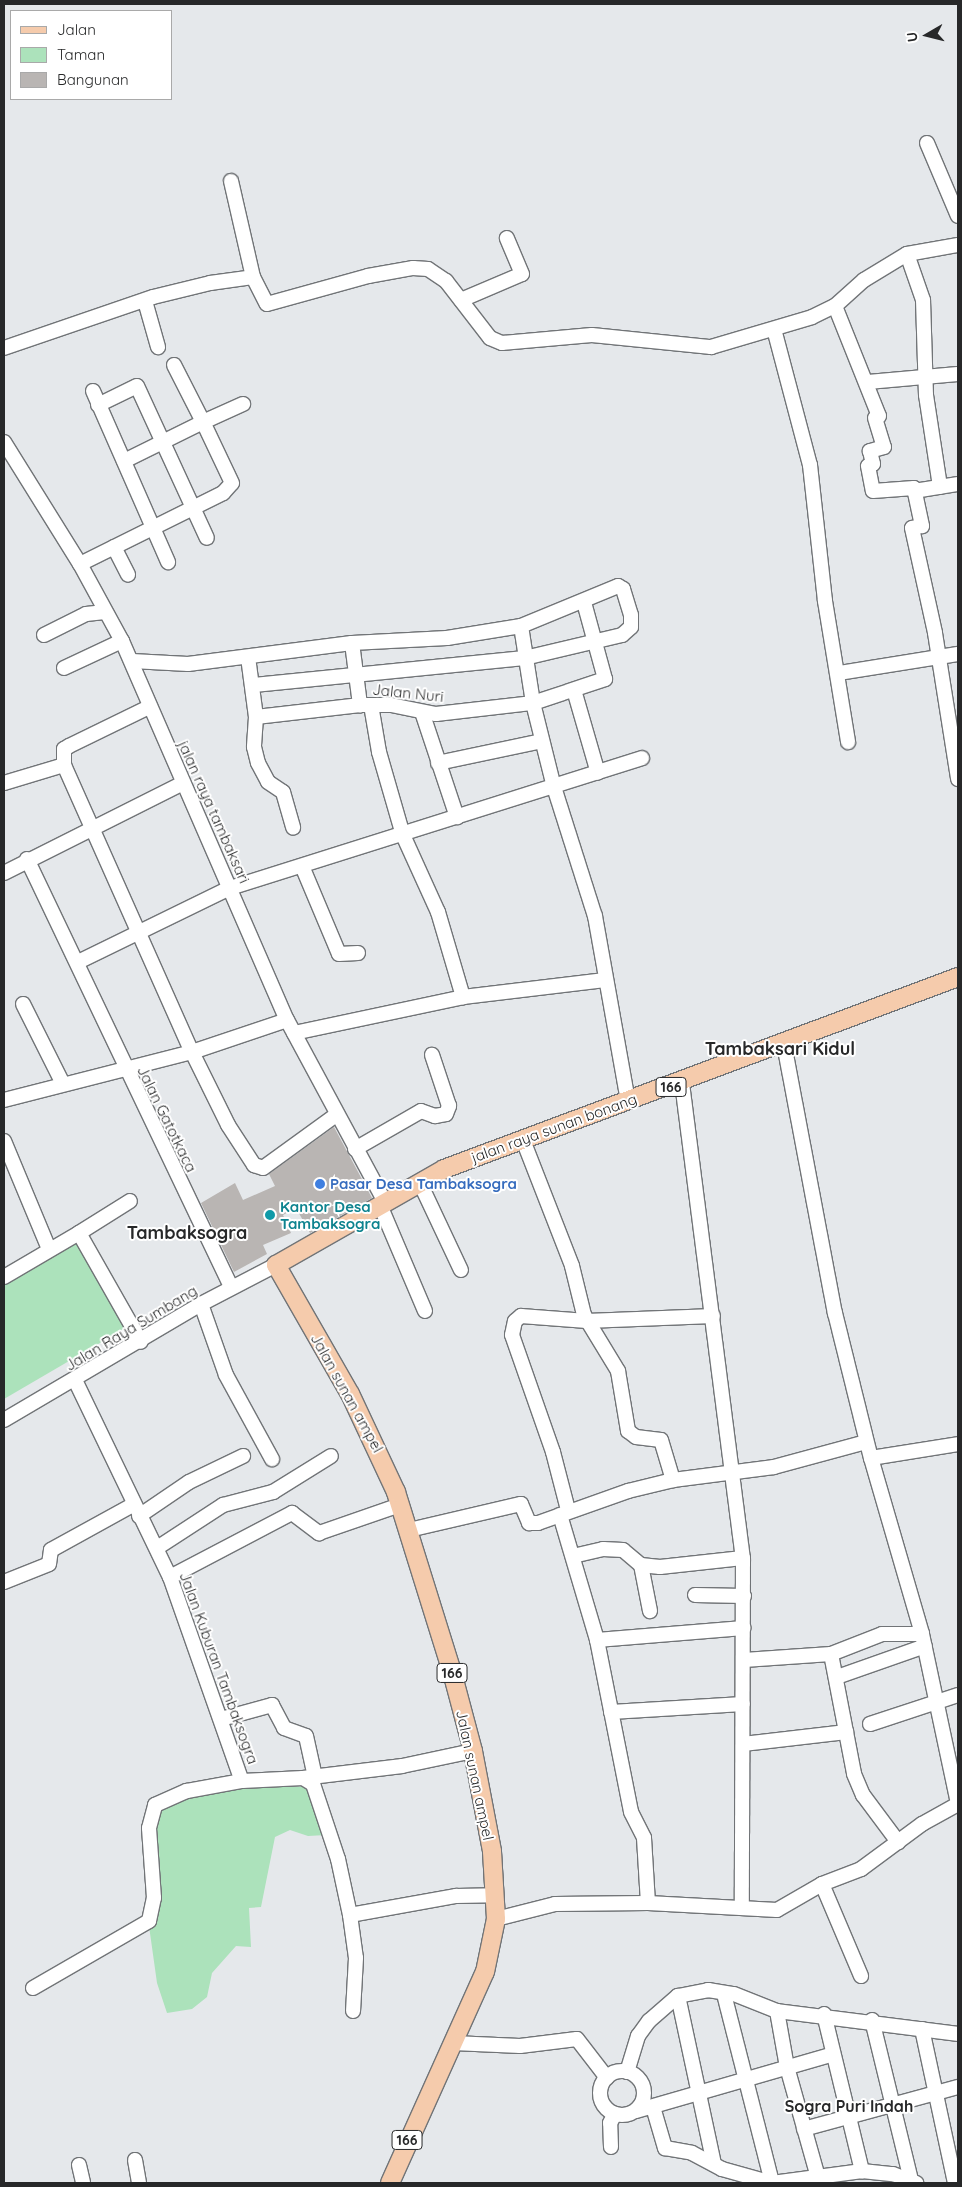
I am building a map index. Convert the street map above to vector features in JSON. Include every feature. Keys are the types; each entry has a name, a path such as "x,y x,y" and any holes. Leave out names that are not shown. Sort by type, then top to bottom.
{"main road":[{"name":"jalan raya sunan bonang","path":"276,1265 444,1169 682,1083 958,977"},
{"name":"Jalan sunan ampel","path":"276,1265 350,1394 400,1504 473,1751 492,1851 496,1919 486,1970 390,2183"}],"street":[{"path":"927,143 958,216"},
{"path":"231,181 253,277 267,304 368,276 428,270 446,281 490,338 502,343 592,335 711,347 774,329 835,306 864,280 907,254 958,245"},
{"path":"461,300 522,274 507,238"},
{"path":"907,254 924,300 925,375 940,487"},
{"path":"4,348 145,301 210,283 253,277"},
{"path":"145,301 158,347"},
{"path":"835,306 868,382 884,447 870,451 873,464 868,466 873,491 908,486 914,491 922,526 912,528 939,658 958,779"},
{"path":"774,329 810,465 825,601 839,673 848,742"},
{"path":"80,564 193,506 223,493 232,483 174,365"},
{"path":"868,382 925,375 958,374"},
{"path":"98,405 137,386 208,538"},
{"path":"92,391 168,562"},
{"path":"124,461 243,404"},
{"name":"jalan raya tambaksari","path":"4,442 80,564 132,661 149,707 160,724 183,783 287,1020 383,1204 425,1311"},
{"path":"914,491 958,484"},
{"path":"114,547 128,575"},
{"path":"132,661 188,664 352,643 447,638 521,626 584,602 618,586 625,593 631,615 629,631 597,642 525,658 253,685"},
{"path":"584,602 597,642"},
{"path":"44,635 86,614 105,612"},
{"path":"521,626 533,703 542,741 593,911 628,1101"},
{"path":"64,668 122,641"},
{"name":"Jalan Nuri","path":"256,717 365,705 422,712 458,713 533,703 605,679 597,642"},
{"path":"352,643 355,676 403,835 438,912 463,997"},
{"path":"839,673 958,654"},
{"path":"248,657 256,717 254,747 258,763 268,782 282,792 293,828"},
{"path":"574,690 598,773"},
{"path":"149,707 64,749 64,766 137,932 228,1125 257,1167 263,1168 336,1115"},
{"path":"422,712 457,817"},
{"path":"438,762 542,741"},
{"path":"78,962 230,888 403,835 642,758"},
{"path":"4,784 64,766"},
{"path":"4,873 27,859 183,783"},
{"name":"Jalan Gatotkaca","path":"27,859 78,962 125,1069 232,1288"},
{"path":"302,866 339,954 358,953"},
{"path":"294,1034 463,997 605,980"},
{"path":"23,1004 63,1084"},
{"path":"4,1100 192,1052 287,1020"},
{"path":"496,1919 555,1904 648,1903 777,1910 822,1884 861,1869 898,1842 958,1804 924,1640 866,1442 832,1300 784,1044"},
{"path":"355,1149 421,1111 435,1116 446,1114 449,1106 432,1055"},
{"path":"682,1083 734,1473 743,1558 742,1908"},
{"path":"4,1140 49,1249"},
{"path":"523,1140 574,1271 587,1321 618,1371 628,1431 636,1436 661,1440 673,1480"},
{"path":"420,1183 461,1270"},
{"path":"4,1277 130,1201"},
{"path":"79,1233 141,1342"},
{"name":"Jalan Raya Sumbang","path":"4,1420 141,1342 201,1304 276,1265"},
{"path":"201,1304 233,1390 272,1460"},
{"path":"648,1903 644,1838 630,1812 597,1640 573,1556 553,1452 512,1330 521,1316 587,1321 712,1316"},
{"name":"Jalan Kuburan Tambaksogra","path":"76,1380 136,1511 157,1548 170,1577 222,1719 242,1781 309,1777 402,1766 473,1751"},
{"path":"409,1530 520,1504 531,1524 673,1480 734,1473 815,1458 866,1442"},
{"path":"871,1458 958,1444"},
{"path":"4,1582 49,1564 51,1550 136,1511 189,1482 244,1456"},
{"path":"157,1548 223,1505 273,1492 331,1456"},
{"path":"170,1577 292,1513 319,1533 400,1504"},
{"path":"573,1556 603,1549 623,1550 641,1565 660,1567 743,1558"},
{"path":"641,1565 650,1611"},
{"path":"696,1595 744,1596"},
{"path":"597,1640 744,1628"},
{"path":"744,1660 832,1654 882,1634 924,1640"},
{"path":"837,1677 924,1640"},
{"path":"832,1654 858,1787 898,1842"},
{"path":"870,1724 958,1695"},
{"path":"222,1719 270,1704 284,1728 306,1736 309,1777 318,1792 350,1915 356,1958 353,2011"},
{"path":"611,1712 743,1704"},
{"path":"743,1744 846,1732"},
{"path":"33,1988 148,1921 154,1898 149,1828 155,1805 186,1791 242,1781"},
{"path":"822,1884 861,1976"},
{"path":"350,1915 456,1896 495,1895"},
{"path":"627,2072 638,2036 661,2009 678,1996 708,1990 758,2002 777,2011 872,2020 958,2034"},
{"path":"724,1994 772,2183"},
{"path":"678,1996 714,2164"},
{"path":"777,2011 787,2067 818,2177"},
{"path":"824,2014 862,2172"},
{"path":"653,2107 665,2148 692,2153 714,2164 772,2183 862,2172 914,2182 872,2020"},
{"path":"922,2029 933,2093 955,2183"},
{"path":"451,2047 520,2046 578,2039 607,2078"},
{"path":"615,2114 653,2107 833,2054"},
{"path":"607,2078 627,2072"},
{"path":"627,2072 643,2085 644,2099 636,2110"},
{"path":"607,2078 601,2098 615,2114"},
{"path":"804,2129 892,2102 958,2087"},
{"path":"611,2147 610,2123 615,2114"},
{"path":"135,2160 139,2183"},
{"path":"79,2165 83,2183"}],"green space":[{"path":"76,1239 129,1326 4,1399 4,1284"},
{"path":"242,1784 309,1787 326,1835 308,1836 290,1830 275,1837 261,1907 249,1908 251,1947 236,1946 212,1973 207,1997 192,2009 167,2013 157,1983 149,1926 152,1823 165,1800"}],"building":[{"path":"334,1127 372,1198 310,1233 296,1208 283,1215 291,1233 263,1245 267,1254 234,1272 201,1203 235,1183 243,1200 275,1186 269,1174"}],"place":[{"name":"Pasar Desa Tambaksogra","path":"320,1184"},
{"name":"Kantor Desa Tambaksogra","path":"270,1215"}],"district":[{"name":"Tambaksari Kidul","path":"780,1049"},
{"name":"Tambaksogra","path":"187,1233"},
{"name":"Sogra Puri Indah","path":"849,2106"}]}
